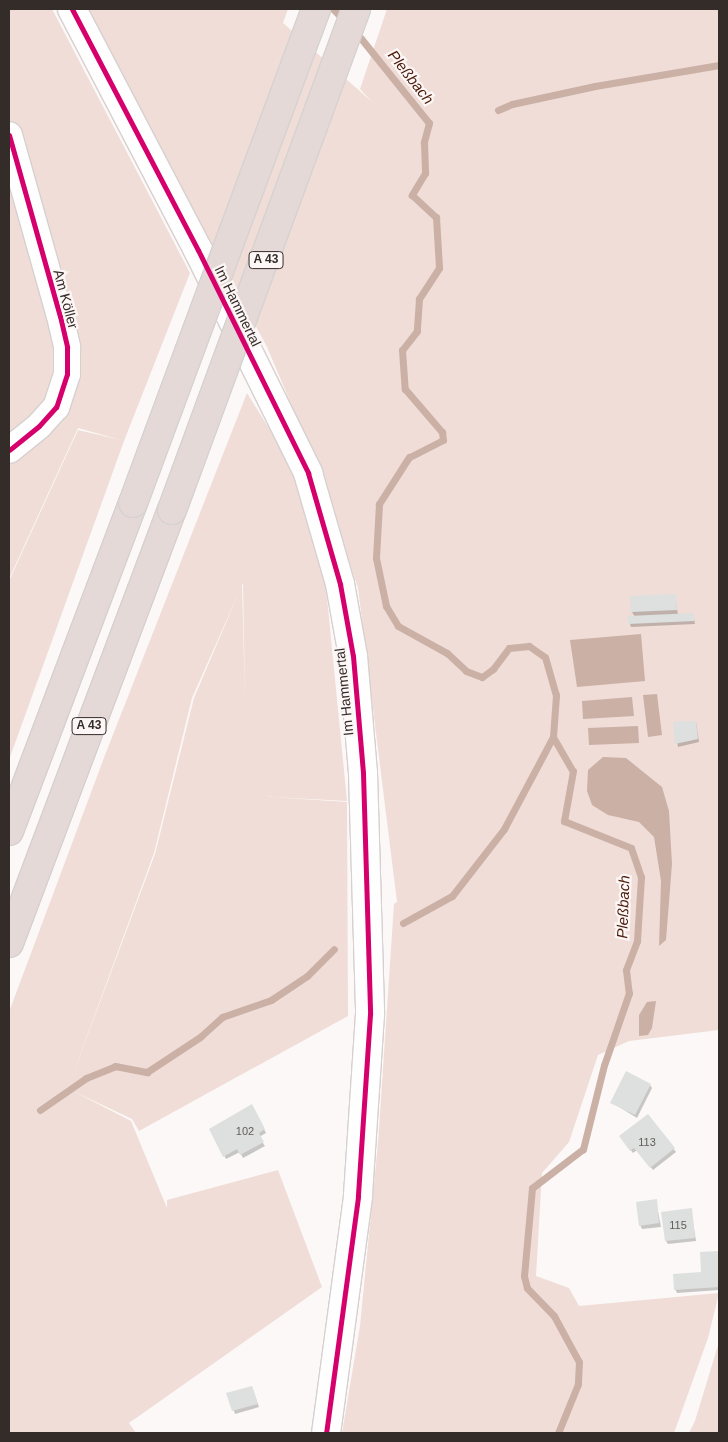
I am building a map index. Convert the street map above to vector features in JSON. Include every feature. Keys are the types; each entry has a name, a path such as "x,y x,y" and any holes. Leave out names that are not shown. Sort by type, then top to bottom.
{"highway":[{"name":"A 43","path":"9,831 316,9"},
{"name":"A 43","path":"9,943 172,510 356,9"}],"main road":[{"name":"Im Hammertal","path":"72,9 198,250 308,473 329,536 353,656 363,773 370,1014 358,1197 326,1433"}],"street":[{"name":"Am Köller","path":"9,135 67,347 67,374 56,407 39,426 9,450"}],"shaded area":[{"path":"9,9 52,9 190,273 124,441 9,760 9,581 78,430 121,440 78,428 9,579 9,457 55,423 71,403 74,375 9,117"},
{"path":"89,9 288,9 283,23 372,102 360,89 387,9 719,9 719,1030 629,1041 598,1055 569,1142 542,1173 536,1276 569,1288 579,1306 719,1293 708,1338 674,1433 342,1433 360,1326 378,1143 394,904 397,902 358,588 314,458 267,347 137,108"},
{"path":"9,161 55,320 54,392 9,443"},
{"path":"247,393 297,473 323,557 347,801 272,797 265,794 271,797 347,802 348,1016 139,1131 132,1119 73,1091 131,1121 167,1208 167,1200 278,1170 322,1287 129,1423 136,1433 9,1433 9,1012 105,755","holes":["243,583 245,700 242,585","239,591 194,698 155,854 68,1088 154,853 192,698"]},
{"path":"641,634 645,681 577,687 570,640"},
{"path":"657,694 662,735 648,737 643,695"},
{"path":"632,697 634,716 583,719 582,701"},
{"path":"638,726 639,743 589,745 588,728"},
{"path":"603,757 626,758 662,787 669,811 672,864 666,940 659,946 661,881 654,837 639,822 608,815 592,805 587,791 588,770"},
{"path":"656,1001 652,1028 648,1035 639,1036 639,1015 647,1002"},
{"path":"719,1342 719,1433 689,1433 695,1421"}],"building":[{"path":"676,594 677,610 631,612 630,596"},
{"path":"694,613 694,621 628,624 628,616"},
{"path":"696,721 698,739 675,744 673,722"},
{"path":"626,1071 651,1084 635,1115 610,1103"},
{"path":"252,1104 265,1129 259,1133 264,1142 240,1155 237,1149 223,1157 209,1129"},
{"path":"648,1114 675,1148 650,1168 634,1148 630,1151 619,1136"},
{"path":"657,1199 659,1223 639,1226 636,1202"},
{"path":"692,1208 695,1238 665,1241 661,1212"},
{"path":"718,1251 719,1287 674,1290 673,1274 701,1272 700,1252"},
{"path":"252,1386 258,1404 232,1411 226,1393"}],"waterway":[{"name":"Pleßbach","path":"333,9 345,21"},
{"name":"Pleßbach","path":"355,31 429,123 424,142 425,173 412,195 436,217 439,268 419,299 417,331 402,350 405,389 442,432 443,440 409,457 379,504 376,558 386,606 398,626 447,653 466,671 482,677 493,669 509,648 529,646 545,657 556,695 553,737 573,771 564,821 631,848 641,877 637,941 626,970 629,993 604,1065 583,1149 532,1188 524,1276 527,1288 554,1316 579,1362 578,1384 558,1433"},
{"path":"498,110 512,104 595,86 719,65"},
{"path":"403,923 452,896 504,829 553,737"},
{"path":"40,1110 86,1078 115,1066 147,1072 200,1037 222,1017 271,1000 307,976 334,949"}],"cycle path":[{"path":"72,9 198,250 308,473 340,584 353,656 363,773 370,1014 358,1197 326,1433"},
{"path":"9,135 67,347 67,374 56,407 39,426 9,450"}]}
